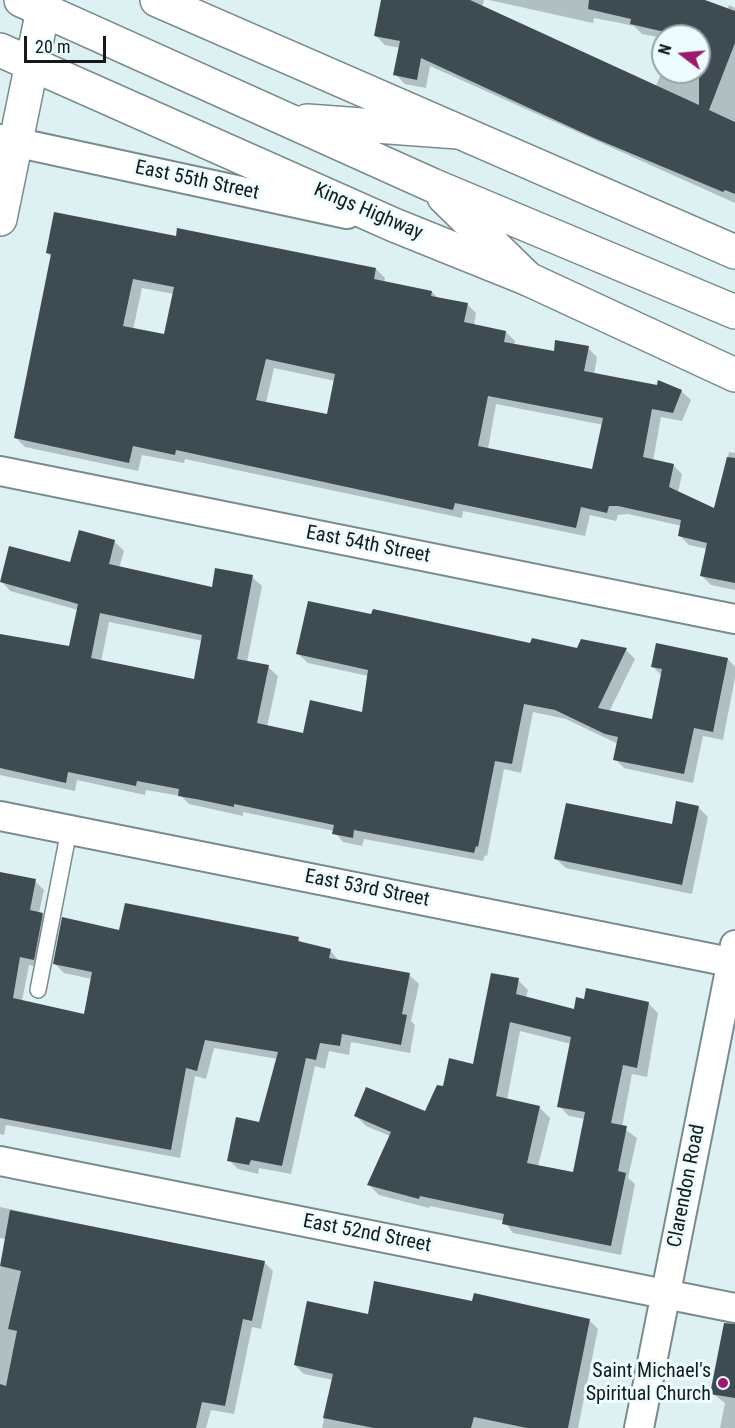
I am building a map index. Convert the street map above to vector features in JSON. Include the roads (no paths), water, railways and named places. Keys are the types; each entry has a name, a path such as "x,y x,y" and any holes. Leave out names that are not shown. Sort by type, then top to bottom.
{"street":[{"path":"157,0 735,252"},
{"path":"0,219 8,141 32,64 36,3 432,185 735,312"},
{"name":"Kings Highway","path":"0,50 394,225 528,279 735,375"},
{"path":"285,119 458,132"},
{"name":"East 55th Street","path":"8,141 394,225"},
{"path":"432,185 528,279"},
{"name":"East 54th Street","path":"0,471 735,620"},
{"name":"East 53rd Street","path":"0,816 734,956"},
{"name":"Clarendon Road","path":"639,1428 734,956"},
{"name":"East 52nd Street","path":"0,1161 735,1308"}],"lane":[{"path":"38,990 69,830"}],"place":[{"name":"Saint Michael's Spiritual Church","path":"723,1383"}]}
